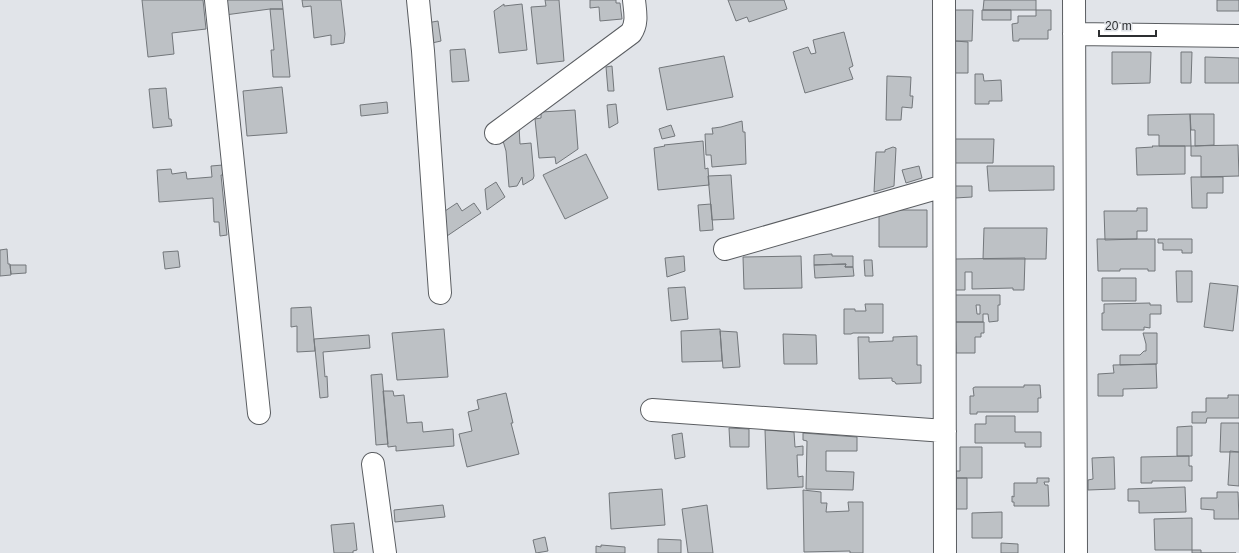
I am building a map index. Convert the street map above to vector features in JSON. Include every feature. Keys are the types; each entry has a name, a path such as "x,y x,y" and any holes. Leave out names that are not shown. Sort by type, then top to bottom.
{"street":[{"path":"216,0 259,413"},
{"path":"418,0 424,59 440,294"},
{"path":"496,133 631,33 635,24 636,14 634,0"},
{"path":"944,0 945,553"},
{"path":"1074,0 1076,553"},
{"path":"1074,34 1239,36"},
{"path":"725,249 944,186"},
{"path":"652,410 945,431"},
{"path":"373,464 385,553"}],"building":[{"path":"142,0 203,0 206,29 172,33 174,54 148,57"},
{"path":"223,0 282,0 283,9 270,9 225,15"},
{"path":"302,0 341,0 345,34 344,43 331,45 331,35 314,38 311,6 303,7"},
{"path":"545,0 559,0 564,61 537,64 531,7 546,6"},
{"path":"590,0 616,0 616,3 620,3 622,19 600,21 599,7 590,8"},
{"path":"728,0 784,0 787,9 749,22 747,17 736,21"},
{"path":"984,0 1036,0 1036,10 983,10"},
{"path":"1217,0 1239,0 1239,11 1217,11"},
{"path":"504,4 504,6 522,4 527,50 499,53 494,11"},
{"path":"270,9 283,9 290,77 273,77 271,50 274,50"},
{"path":"954,10 973,10 972,41 955,41"},
{"path":"982,10 1011,10 1011,20 982,20"},
{"path":"1036,10 1051,10 1051,30 1048,30 1048,39 1019,39 1019,41 1013,41 1012,24 1018,23 1018,16 1036,16"},
{"path":"438,21 441,41 432,43 421,24"},
{"path":"844,32 853,66 849,68 853,79 805,93 793,52 808,47 811,54 816,53 813,40"},
{"path":"955,41 968,42 968,73 955,73"},
{"path":"465,49 469,81 452,82 450,50"},
{"path":"1112,52 1151,52 1150,83 1112,84"},
{"path":"1181,52 1192,52 1191,83 1181,83"},
{"path":"724,56 733,97 667,110 659,68"},
{"path":"1205,57 1239,58 1239,83 1205,83"},
{"path":"612,66 614,91 608,91 606,67"},
{"path":"975,74 983,74 984,81 1001,80 1002,101 989,101 989,104 975,104"},
{"path":"887,76 911,77 910,96 913,96 912,108 902,107 901,120 886,120"},
{"path":"282,87 287,133 247,136 243,91"},
{"path":"166,88 169,119 171,119 172,126 153,128 149,89"},
{"path":"387,102 388,113 361,116 360,105"},
{"path":"616,104 618,123 609,128 607,105"},
{"path":"575,110 578,149 556,164 555,157 539,158 535,119 541,118 541,112"},
{"path":"1190,114 1214,114 1214,145 1195,146 1195,130 1191,130"},
{"path":"1190,114 1191,146 1159,146 1159,135 1148,135 1148,115"},
{"path":"742,121 743,132 745,132 746,164 712,167 711,155 706,155 705,134 713,134 712,128"},
{"path":"671,125 675,136 662,139 659,129"},
{"path":"519,127 520,144 531,143 534,176 533,179 523,185 522,177 517,186 509,187 506,151 501,134"},
{"path":"955,139 994,139 993,163 955,163"},
{"path":"703,141 705,169 708,168 709,185 658,190 654,148 665,146 664,145"},
{"path":"1238,145 1239,176 1201,177 1201,156 1191,156 1191,146"},
{"path":"1152,146 1185,146 1185,174 1137,175 1136,148 1153,147"},
{"path":"893,147 896,148 894,186 874,192 876,152 885,152 885,150"},
{"path":"586,154 608,198 565,219 543,175"},
{"path":"223,165 224,175 221,175 227,235 220,236 219,222 214,222 213,198 159,202 157,170 171,169 172,174 186,172 187,179 212,177 211,166"},
{"path":"919,166 922,178 906,183 902,170"},
{"path":"987,166 1054,166 1054,190 989,191"},
{"path":"731,175 734,219 712,220 708,176"},
{"path":"1191,177 1223,177 1223,193 1207,193 1207,208 1192,208"},
{"path":"496,182 505,197 487,210 485,189"},
{"path":"955,186 972,186 972,197 955,198"},
{"path":"457,203 462,211 474,203 481,213 447,236 436,217"},
{"path":"711,204 713,230 700,231 698,205"},
{"path":"1137,208 1147,208 1147,231 1137,231 1137,239 1105,240 1104,211 1137,211"},
{"path":"887,210 927,210 927,247 879,247 879,212"},
{"path":"984,228 1047,228 1046,259 983,259"},
{"path":"1097,239 1155,239 1155,271 1148,271 1148,269 1120,269 1120,271 1098,271"},
{"path":"1158,239 1192,239 1192,253 1182,253 1182,250 1163,250 1163,243 1158,243"},
{"path":"7,249 8,264 10,264 11,275 0,276 0,250"},
{"path":"178,251 180,267 165,269 163,252"},
{"path":"832,254 832,256 853,256 853,267 845,267 846,264 814,265 814,255"},
{"path":"684,256 685,271 667,277 665,258"},
{"path":"801,256 802,288 744,289 743,257"},
{"path":"1025,258 1024,290 1013,290 1013,288 972,289 972,272 965,272 965,290 955,290 955,259"},
{"path":"864,260 872,260 873,276 865,276"},
{"path":"846,264 845,267 853,267 854,276 815,278 814,265"},
{"path":"10,265 26,265 26,273 11,274"},
{"path":"1176,271 1192,271 1192,302 1177,302"},
{"path":"1102,278 1136,278 1136,301 1102,301"},
{"path":"1210,283 1238,286 1233,331 1204,327"},
{"path":"685,287 688,319 671,321 668,288"},
{"path":"955,295 1000,295 1000,305 998,305 998,321 989,322 988,314 983,314 983,322 955,322","holes":["976,305 980,305 980,314 977,314"]},
{"path":"1150,303 1150,305 1161,305 1161,314 1150,314 1150,328 1144,327 1144,330 1102,330 1102,313 1104,313 1104,304"},
{"path":"865,304 883,304 883,333 844,334 844,309 866,311"},
{"path":"311,307 315,351 297,352 297,326 291,327 291,308"},
{"path":"955,322 984,322 984,333 981,333 981,337 975,337 975,353 956,353"},
{"path":"444,329 448,377 397,380 392,333"},
{"path":"720,329 722,361 682,362 681,331"},
{"path":"720,331 737,332 740,367 723,368"},
{"path":"1143,333 1157,333 1157,364 1120,365 1120,355 1140,355 1146,351"},
{"path":"783,334 816,335 817,364 784,364"},
{"path":"369,335 370,348 323,352 325,377 327,376 328,397 320,398 314,339"},
{"path":"917,336 917,365 921,365 921,383 896,384 892,381 892,378 859,379 858,337 869,337 869,342 893,341 893,337"},
{"path":"1156,364 1157,388 1123,389 1123,396 1098,396 1098,374 1114,373 1113,365"},
{"path":"382,374 388,444 376,445 371,375"},
{"path":"1024,385 1040,385 1041,398 1038,398 1038,412 977,412 977,414 970,414 970,396 974,396 973,388 1024,387"},
{"path":"383,391 393,391 394,396 404,395 407,423 422,422 423,432 453,429 454,446 396,451 396,446 388,447"},
{"path":"506,393 513,423 511,423 519,454 467,467 459,434 472,431 468,412 479,409 477,400"},
{"path":"1228,395 1239,395 1239,418 1207,418 1206,423 1192,423 1192,412 1206,412 1206,398 1228,398"},
{"path":"986,416 1015,416 1015,432 1041,432 1041,447 1025,447 1025,443 975,443 975,424 986,424"},
{"path":"1221,423 1239,423 1239,452 1220,452"},
{"path":"1192,426 1192,456 1177,456 1177,427"},
{"path":"729,428 749,429 749,447 730,447"},
{"path":"765,430 794,432 795,447 803,446 803,455 797,455 798,477 803,476 803,487 767,489"},
{"path":"682,433 685,457 675,459 672,435"},
{"path":"803,433 857,437 857,451 826,451 826,471 854,472 853,490 806,489 807,441 803,440"},
{"path":"960,447 982,447 982,478 956,478 956,471 960,471"},
{"path":"1230,451 1239,452 1239,486 1228,485"},
{"path":"1189,456 1189,466 1192,466 1192,481 1152,481 1152,483 1141,483 1141,457"},
{"path":"1114,457 1115,489 1088,490 1088,480 1093,479 1092,458"},
{"path":"956,478 967,478 967,509 956,509"},
{"path":"1037,478 1049,478 1049,482 1044,482 1045,485 1048,485 1049,506 1014,506 1012,496 1014,497 1014,483 1037,483"},
{"path":"1185,487 1186,512 1139,513 1139,501 1128,501 1128,489"},
{"path":"662,489 665,525 611,529 609,493"},
{"path":"803,490 821,492 821,503 827,503 826,512 849,511 848,502 863,502 863,553 850,553 850,551 804,552"},
{"path":"1217,492 1238,492 1239,519 1214,519 1214,510 1201,509 1201,498 1217,498"},
{"path":"443,505 445,517 395,522 394,510"},
{"path":"707,505 713,553 688,553 682,509"},
{"path":"1002,512 1002,538 972,538 972,513"},
{"path":"1192,518 1192,550 1155,550 1154,519"},
{"path":"354,523 357,550 353,551 353,553 334,553 331,525"},
{"path":"545,537 548,551 536,553 533,540"},
{"path":"658,539 681,540 681,553 658,553"},
{"path":"1001,543 1018,544 1018,553 1001,553"},
{"path":"601,545 625,547 625,553 596,553 596,546 601,547"},
{"path":"1192,550 1201,550 1201,553 1192,553"}]}
